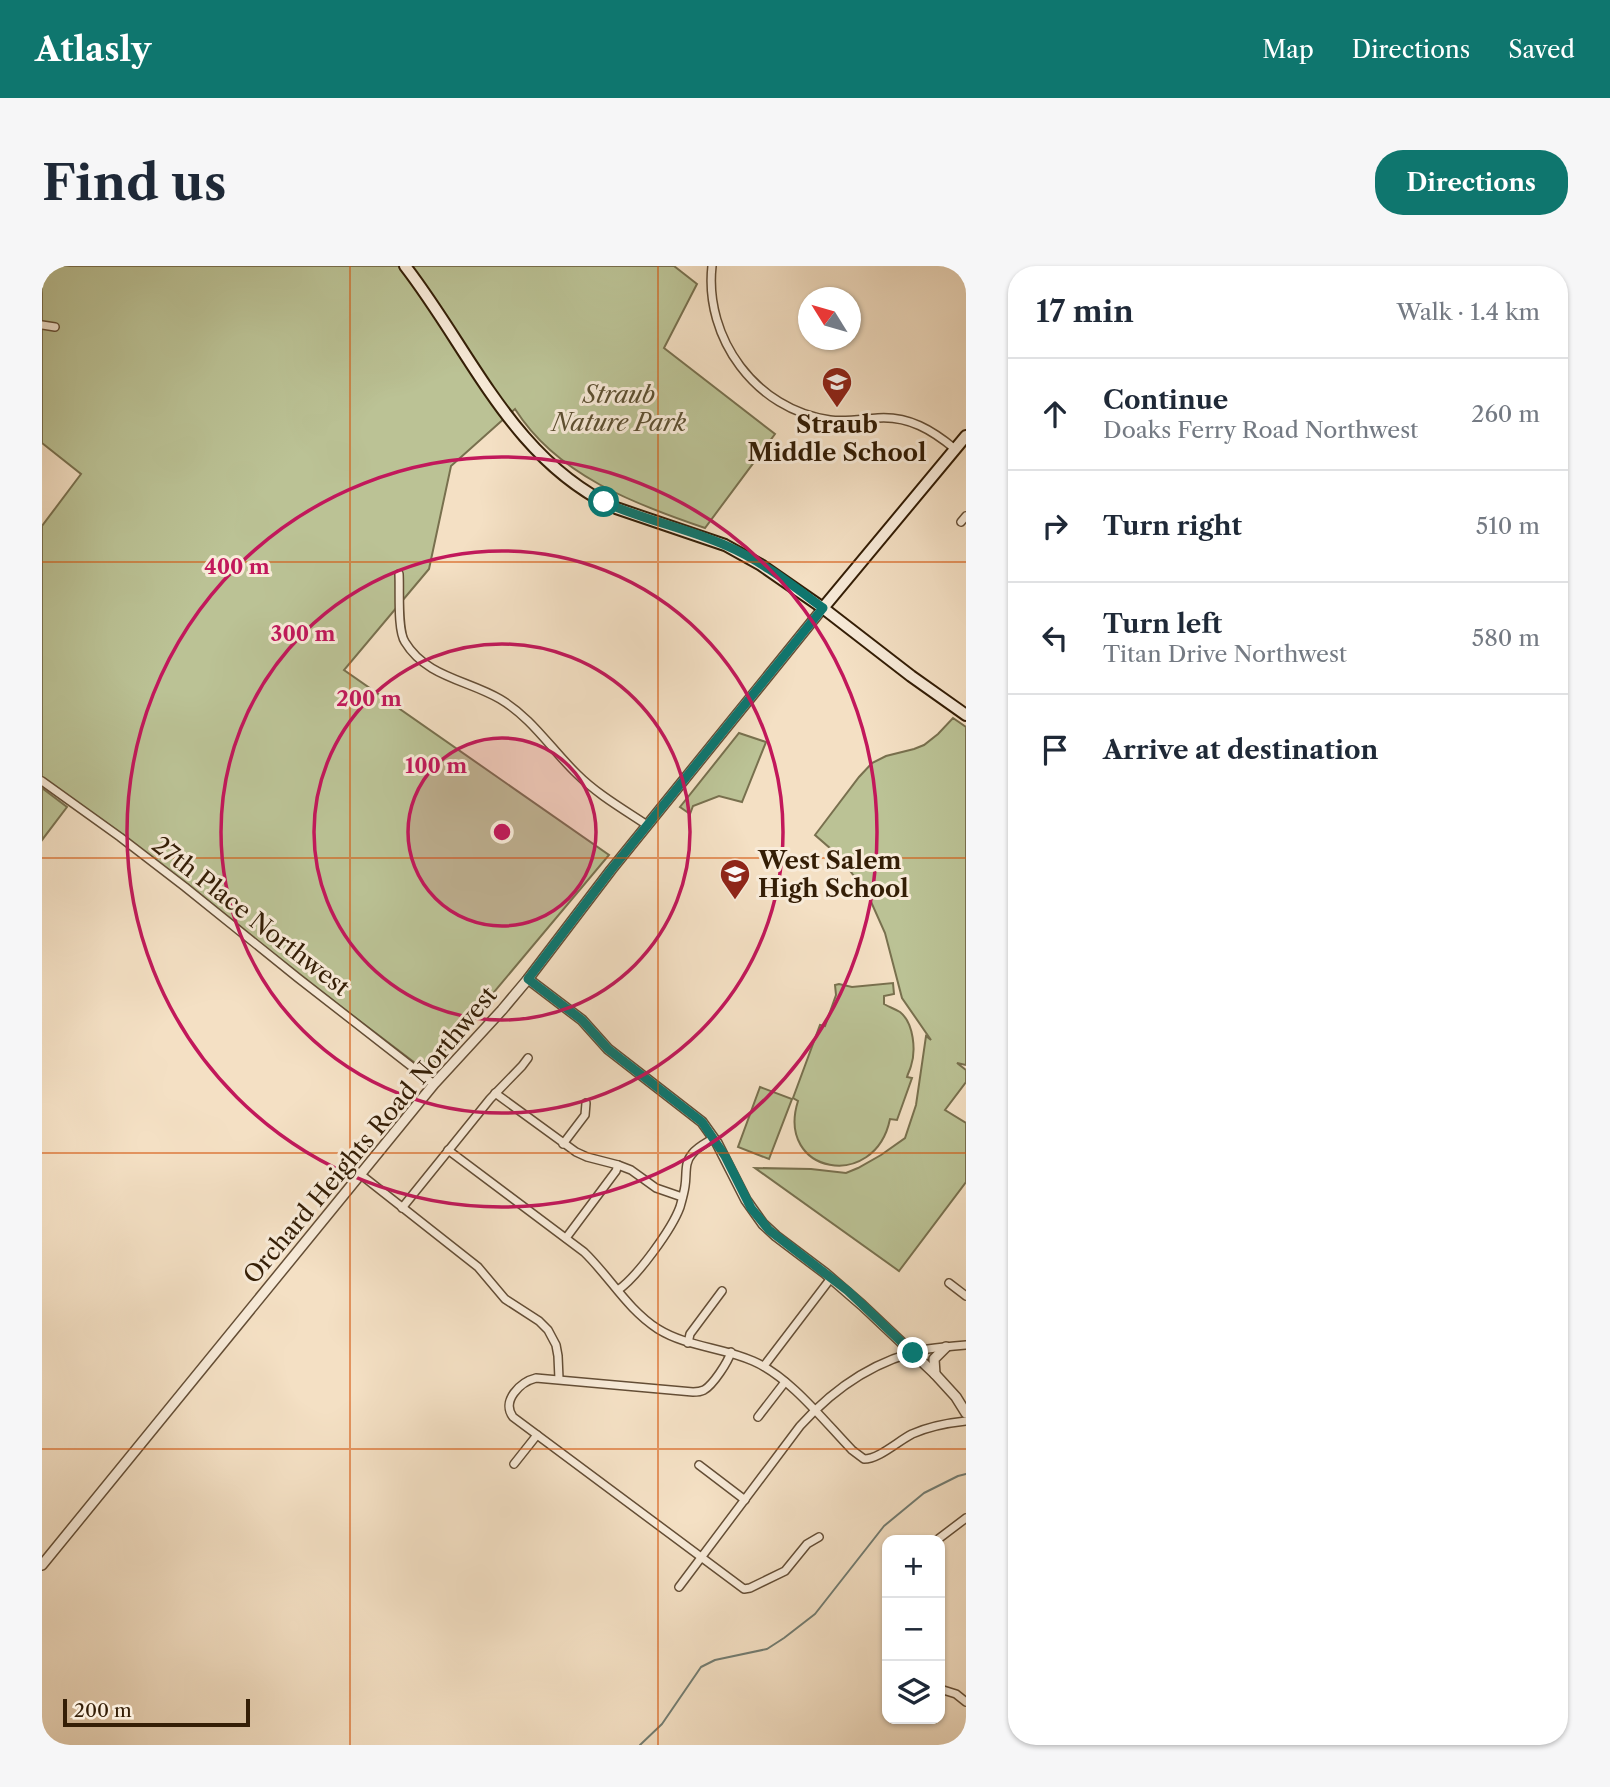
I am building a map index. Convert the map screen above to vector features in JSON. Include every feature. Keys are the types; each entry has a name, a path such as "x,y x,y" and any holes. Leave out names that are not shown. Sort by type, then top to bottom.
{"main road":[{"path":"405,266 504,413 529,443 572,481 616,508 700,535 765,567 966,715"},
{"name":"Orchard Heights Road Northwest","path":"823,608 966,436"}],"street":[{"path":"712,266 713,308 728,351 747,375 770,396 799,412 829,420 904,420 925,427 955,449"},
{"path":"42,325 55,327"},
{"path":"399,573 402,639 417,658 439,673 500,699 514,709 543,735 586,782 647,825"},
{"name":"Orchard Heights Road Northwest","path":"42,1565 434,1084 528,979 647,825 823,608"},
{"name":"27th Place Northwest","path":"42,781 142,853 434,1084"},
{"path":"528,979 582,1020 608,1049 696,1116 714,1138 746,1200 763,1224 848,1291 934,1374 956,1397 966,1413"},
{"path":"402,1208 495,1093 528,1058"},
{"path":"495,1093 563,1144 587,1157 631,1170 656,1188 682,1197"},
{"path":"563,1144 585,1115 586,1103"},
{"path":"618,1290 633,1277 675,1220 690,1155 714,1138"},
{"path":"448,1150 566,1238 599,1266 644,1319 688,1343 730,1352 764,1366 785,1382 864,1460 875,1458 924,1429 966,1421"},
{"path":"566,1238 618,1165"},
{"path":"360,1174 478,1268 505,1298 540,1321 556,1345 559,1379"},
{"path":"764,1366 831,1278"},
{"path":"949,1283 966,1296"},
{"path":"688,1343 690,1334 722,1291"},
{"path":"680,1587 800,1426 835,1392 892,1359 966,1345"},
{"path":"934,1374 934,1359 946,1347"},
{"path":"730,1352 729,1360 708,1388 701,1391 536,1378 528,1380 510,1399 509,1412 744,1589 785,1571 807,1544 819,1537"},
{"path":"758,1417 785,1382"},
{"path":"514,1464 537,1435"},
{"path":"699,1465 745,1500"},
{"path":"944,1535 966,1518"},
{"path":"945,1690 956,1693 966,1702"}],"green space":[{"name":"Straub Nature Park","path":"42,266 674,266 697,284 664,348 775,434 705,528 651,509 575,469 552,452 532,432 515,409 451,466 429,569 344,670 609,855 427,1072 42,780 42,526 81,474 42,443"},
{"path":"953,718 966,727 966,1065 957,1063 966,1070 966,1082 945,1110 966,1123 966,1182 899,1271 755,1168 846,1173 881,1155 905,1138 916,1105 926,1036 931,1040 902,998 885,933 868,895 839,856 815,835 872,763 924,745"},
{"path":"739,733 766,742 742,802 719,796 693,806 690,814 680,807"},
{"path":"42,788 67,807 42,840"},
{"path":"893,983 894,994 884,996 884,1004 900,1012 911,1030 913,1053 907,1077 912,1078 897,1120 890,1119 881,1142 866,1157 848,1165 830,1165 813,1158 801,1145 795,1126 798,1101 793,1098 820,1025 825,1026 836,995 835,985 852,987"},
{"path":"760,1087 792,1099 769,1159 738,1147"}],"waterway":[{"path":"640,1745 662,1724 701,1667 715,1660 767,1649 784,1638 815,1614 884,1526 924,1493 966,1474"}],"place":[{"name":"Straub Middle School","path":"837,409"},
{"name":"West Salem High School","path":"735,901"}],"route":[{"path":"604,502 733,549 765,567 823,608 611,870 528,979 587,1024 608,1049 702,1122 725,1156 757,1217 769,1230 848,1291 913,1353"}]}
